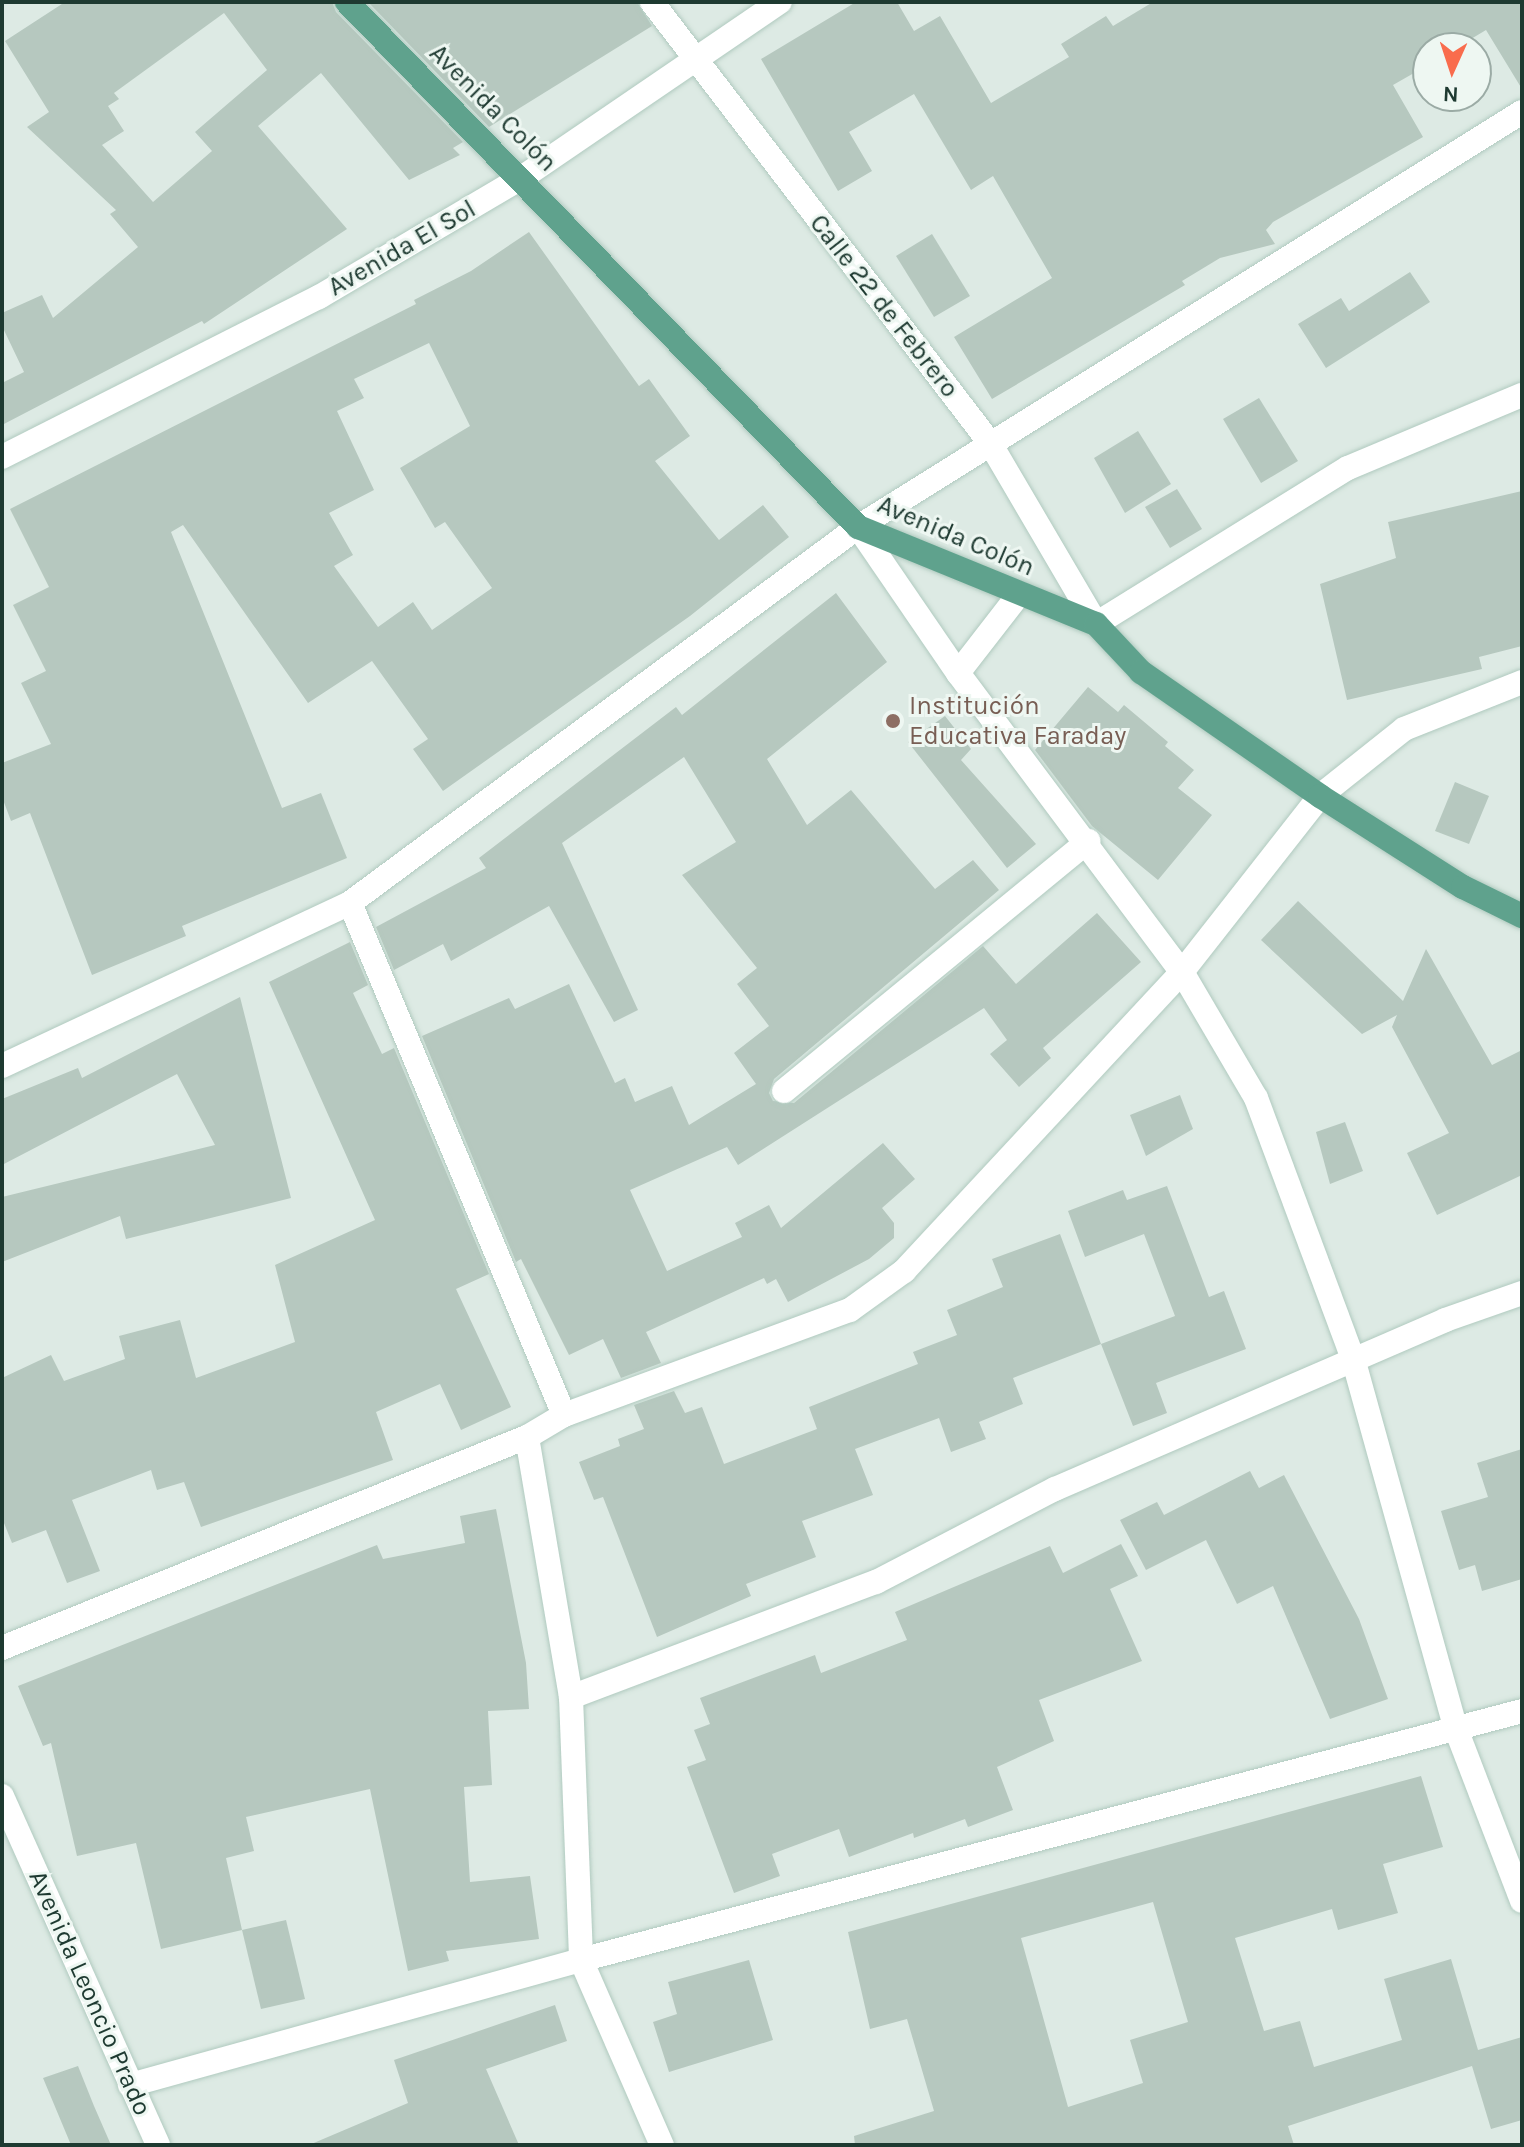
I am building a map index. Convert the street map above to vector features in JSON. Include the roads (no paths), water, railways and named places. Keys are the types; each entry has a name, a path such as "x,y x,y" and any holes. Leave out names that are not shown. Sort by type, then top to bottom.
{"main road":[{"name":"Avenida Colón","path":"347,2 523,177 858,527 1096,624 1141,672 1320,796 1463,887 1522,916"}],"street":[{"name":"Calle 22 de Febrero","path":"652,2 990,443 1096,624"},
{"name":"Avenida El Sol","path":"2,457 319,297 523,177 692,58 780,2"},
{"path":"2,1066 350,903 858,527 1522,112"},
{"path":"1096,624 1348,468 1522,395"},
{"path":"858,527 958,673 1088,841 1182,972 1256,1098 1354,1362 1456,1729 1522,1901"},
{"path":"958,673 1020,593"},
{"path":"2,1648 527,1437 564,1415 850,1310 904,1271 1182,972 1320,796 1404,729 1522,682"},
{"path":"784,1091 1088,841"},
{"path":"350,903 564,1415"},
{"path":"571,1697 876,1582 1055,1489 1445,1320 1522,1293"},
{"path":"527,1437 571,1697 581,1960 662,2145"},
{"path":"130,2085 581,1960 1522,1711"},
{"name":"Avenida Leoncio Prado","path":"2,1796 158,2145"}],"place":[{"name":"Institución Educativa Faraday","path":"893,721"}]}
